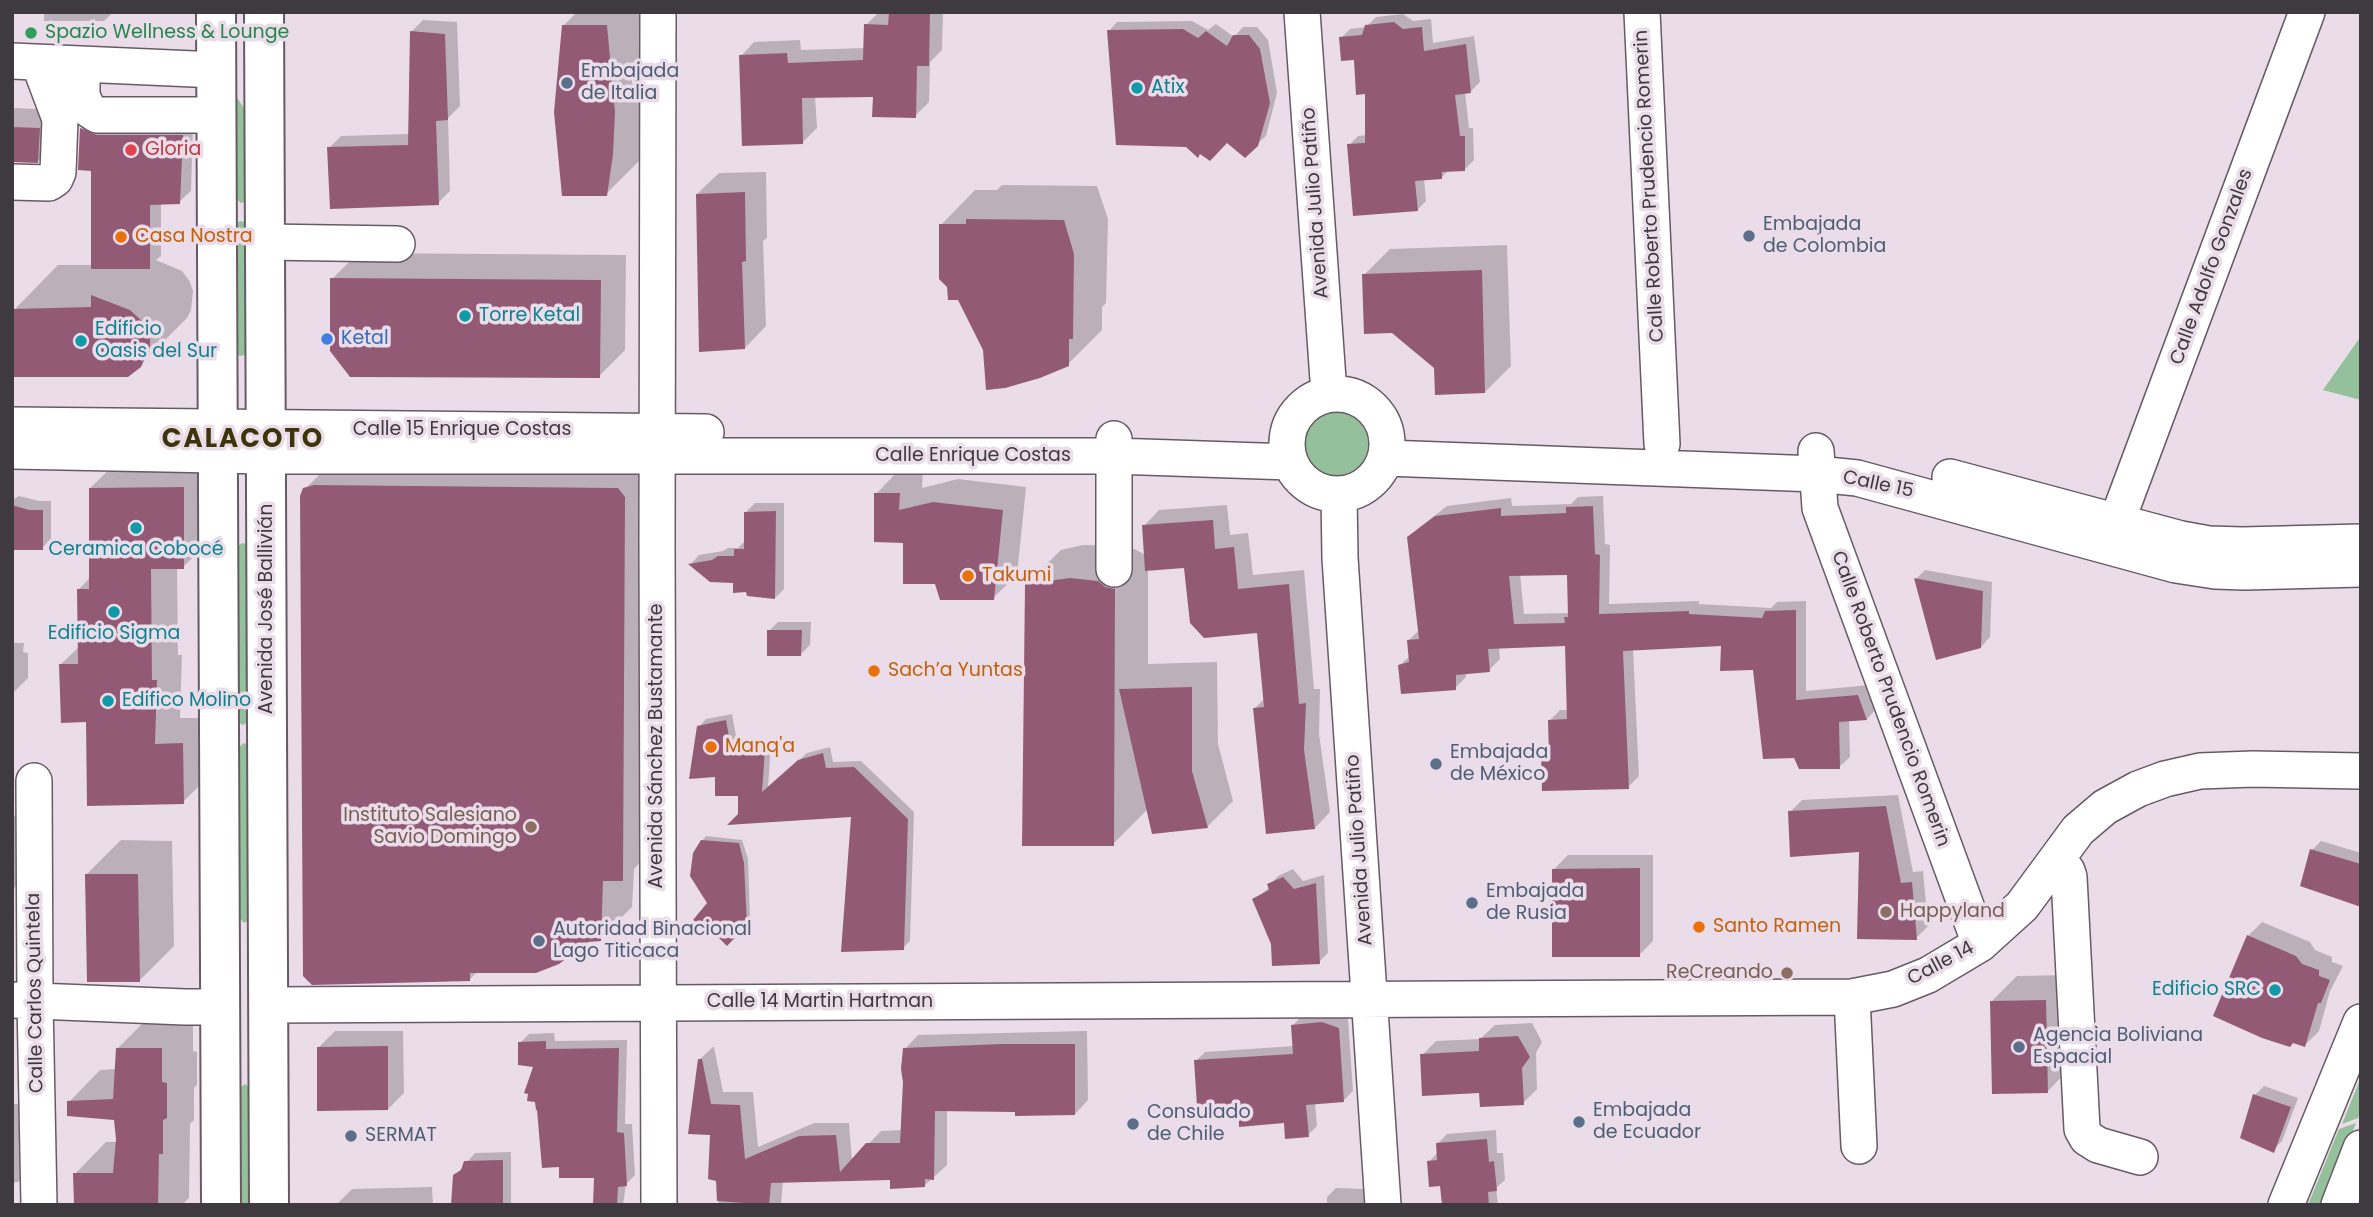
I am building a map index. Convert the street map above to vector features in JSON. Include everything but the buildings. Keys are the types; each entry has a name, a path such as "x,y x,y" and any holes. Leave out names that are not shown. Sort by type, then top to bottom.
{"main road":[{"path":"216,12 221,1205"},
{"path":"245,12 246,89 265,114"},
{"name":"Avenida José Ballivián","path":"264,12 269,1205"}],"street":[{"name":"Avenida Sánchez Bustamante","path":"658,12 659,1205"},
{"name":"Avenida Julio Patiño","path":"1302,12 1329,394"},
{"name":"Calle Roberto Prudencio Romerin","path":"1642,12 1662,444"},
{"name":"Calle Adolfo Gonzales","path":"2113,533 2307,12"},
{"path":"25,62 217,70"},
{"path":"12,181 49,183 55,179 58,172 60,119 25,62"},
{"path":"82,66 82,96 88,109 97,115 216,115"},
{"path":"265,242 397,244"},
{"path":"1329,394 1347,395 1372,408 1381,420 1386,447 1377,474 1367,485 1339,495 1308,485 1296,473 1288,452 1290,428 1297,415 1306,405 1329,394"},
{"path":"12,425 218,442"},
{"path":"12,451 266,442"},
{"name":"Calle 15 Enrique Costas","path":"266,442 657,443"},
{"name":"Calle Enrique Costas","path":"657,443 1288,452"},
{"name":"Calle 15","path":"1386,447 1662,444 1817,462 1857,478 2113,533 2209,544 2361,542"},
{"name":"Calle 15","path":"1386,447 1817,462"},
{"path":"1114,448 1114,569"},
{"name":"Calle Roberto Prudencio Romerin","path":"1817,462 1820,508 1980,944"},
{"name":"Avenida Julio Patiño","path":"1339,495 1340,558 1383,1205"},
{"name":"Calle 15","path":"2113,533 2176,565 2215,571 2361,569"},
{"name":"Calle 14","path":"1370,999 1852,997 1893,989 1928,975 1980,944 2022,906 2078,830 2105,807 2138,789 2200,771 2361,771"},
{"name":"Calle Carlos Quintela","path":"34,781 23,1000 39,1205"},
{"path":"2057,859 2069,877 2082,1129 2087,1138 2098,1145 2140,1157"},
{"path":"1852,997 1860,1146"},
{"name":"Calle 14 Martin Hartman","path":"270,1005 1370,999"},
{"path":"23,1000 220,1006"},
{"path":"2286,1205 2361,1022"},
{"path":"2339,1205 2361,1148"}],"green space":[{"path":"233,95 249,116 246,201 241,203 233,196"},
{"path":"235,223 246,223 247,354 241,356 236,354"},
{"path":"2361,336 2361,400 2323,390"},
{"path":"1330,412 1342,412 1359,421 1366,432 1366,456 1359,467 1342,476 1330,476 1318,471 1309,462 1304,450 1304,438 1309,426 1318,417"},
{"path":"242,543 247,544 250,549 251,720 243,725 235,721 234,549"},
{"path":"244,743 248,745 249,920 244,923 236,914 235,750"},
{"path":"2361,1077 2361,1112 2358,1118 2342,1124"},
{"path":"245,1084 253,1090 253,1205 237,1205 237,1090"},
{"path":"2356,1123 2324,1205 2308,1205 2339,1129"}],"place":[{"name":"Spazio Wellness & Lounge","path":"31,33"},
{"name":"Embajada de Italia","path":"567,83"},
{"name":"Atix","path":"1137,88"},
{"name":"Gloria","path":"131,150"},
{"name":"Embajada de Colombia","path":"1749,236"},
{"name":"Casa Nostra","path":"121,237"},
{"name":"Torre Ketal","path":"465,316"},
{"name":"Ketal","path":"327,339"},
{"name":"Edificio Oasis del Sur","path":"81,341"},
{"name":"Ceramica Cobocé","path":"136,528"},
{"name":"Takumi","path":"968,576"},
{"name":"Edificio Sigma","path":"114,612"},
{"name":"Sach’a Yuntas","path":"874,671"},
{"name":"Edifico Molino","path":"108,701"},
{"name":"Manq'a","path":"711,747"},
{"name":"Embajada de México","path":"1436,764"},
{"name":"Instituto Salesiano Savio Domingo","path":"531,827"},
{"name":"Embajada de Rusia","path":"1472,903"},
{"name":"Happyland","path":"1886,912"},
{"name":"Santo Ramen","path":"1699,927"},
{"name":"Autoridad Binacional Lago Titicaca","path":"539,941"},
{"name":"ReCreando","path":"1787,973"},
{"name":"Edificio SRC","path":"2275,990"},
{"name":"Agencia Boliviana Espacial","path":"2019,1047"},
{"name":"Embajada de Ecuador","path":"1579,1122"},
{"name":"Consulado de Chile","path":"1133,1124"},
{"name":"SERMAT","path":"351,1136"}],"district":[{"name":"CALACOTO","path":"243,440"}]}
